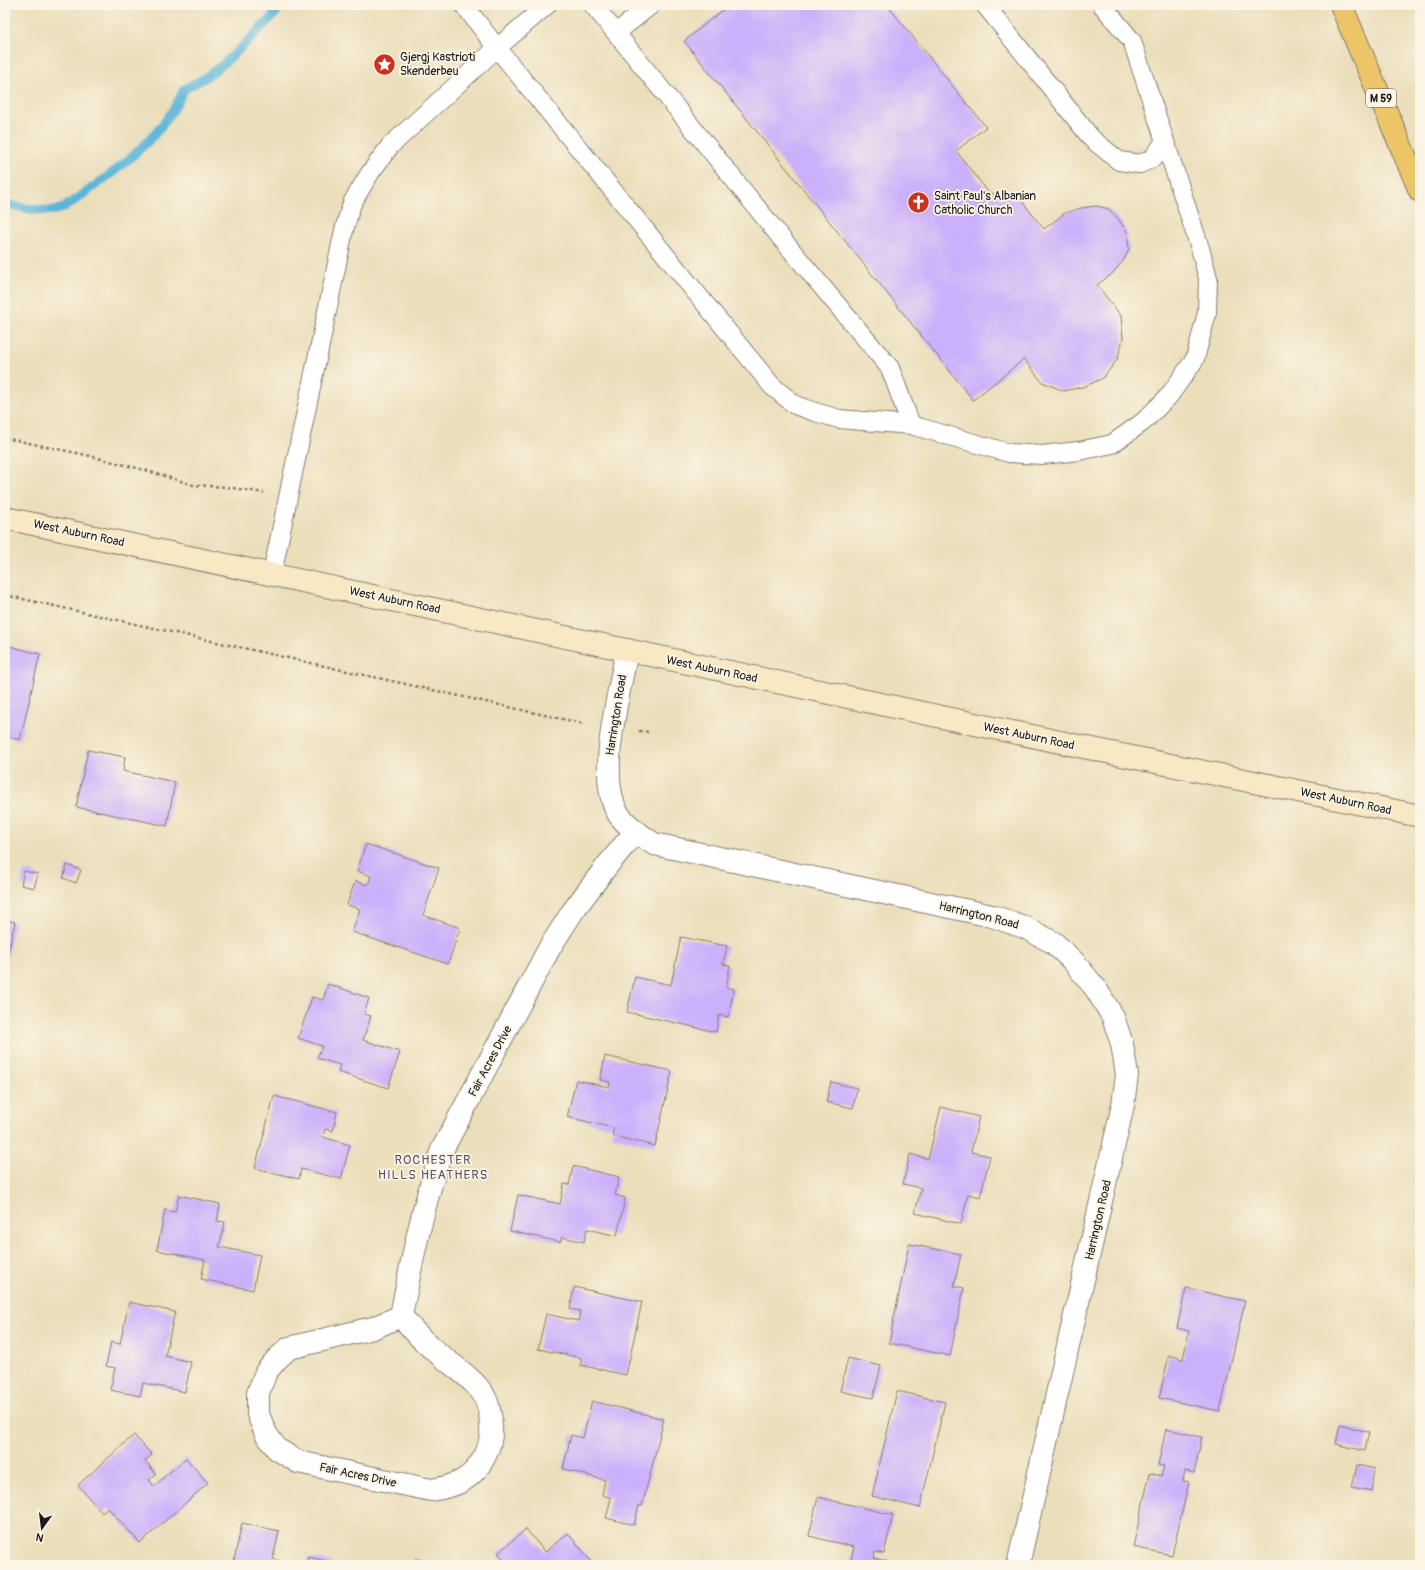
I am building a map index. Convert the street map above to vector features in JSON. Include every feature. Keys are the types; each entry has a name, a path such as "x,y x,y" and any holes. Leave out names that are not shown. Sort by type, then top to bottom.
{"highway":[{"name":"M 59","path":"1341,5 1420,191"}],"main road":[{"name":"West Auburn Road","path":"5,518 1100,750 1420,816"}],"street":[{"name":"Harrington Road","path":"627,650 612,730 609,760 610,793 619,814 636,831 654,844 992,916 1024,927 1054,943 1074,962 1096,989 1113,1017 1122,1044 1126,1074 1124,1106 1018,1565"},
{"name":"Fair Acres Drive","path":"400,1316 430,1183 442,1150 558,935 573,911 606,867 636,831"},
{"name":"Fair Acres Drive","path":"400,1316 425,1343 471,1382 483,1395 491,1413 492,1432 487,1452 479,1467 465,1480 450,1487 431,1490 298,1462 277,1449 266,1434 258,1414 258,1393 266,1372 277,1358 290,1348 373,1328 400,1316"}],"lane":[{"path":"464,5 772,386 795,405 839,419 911,425 1009,453 1042,455 1079,451 1112,444 1143,422 1169,396 1195,359 1207,313 1208,278 1200,248 1132,41 1102,5"},
{"path":"272,574 344,230 352,203 370,173 390,146 547,5"},
{"path":"593,5 782,239 890,368 911,425"},
{"path":"616,33 651,5"},
{"path":"985,5 1092,139 1119,161 1140,164 1153,158 1165,141"}],"path":[{"path":"5,438 86,455 148,471 193,485 246,490 288,497"},
{"path":"5,594 612,730 651,732"}],"building":[{"name":"Saint Paul's Albanian Catholic Church","path":"729,5 887,5 986,127 956,151 989,193 1020,199 1044,229 1065,213 1081,208 1096,206 1109,209 1120,221 1127,232 1129,249 1124,260 1112,274 1097,285 1121,316 1123,339 1117,360 1103,378 1086,386 1064,391 1042,382 1024,359 973,400 684,41"},
{"path":"9,646 40,654 20,740 5,736 5,660"},
{"path":"88,750 125,757 123,771 175,782 167,826 76,807"},
{"path":"366,844 439,868 423,915 460,928 448,964 352,932 360,909 347,905 355,881 368,885 371,876 357,871"},
{"path":"67,865 81,870 76,883 63,878"},
{"path":"24,871 38,874 34,888 21,885"},
{"path":"5,920 15,922 6,962 5,962"},
{"path":"681,937 727,946 723,964 730,966 726,987 734,989 728,1017 719,1015 716,1032 627,1012 635,977 671,985"},
{"path":"328,984 369,998 364,1014 371,1016 363,1040 400,1052 388,1088 338,1072 340,1065 317,1058 322,1046 298,1038 312,997 323,1000"},
{"path":"605,1056 672,1071 655,1146 612,1136 614,1128 567,1117 576,1080 609,1087 610,1082 600,1080"},
{"path":"831,1082 857,1088 853,1108 826,1102"},
{"path":"274,1096 337,1112 333,1131 325,1129 323,1137 350,1145 341,1179 301,1169 299,1179 255,1168"},
{"path":"941,1107 979,1117 971,1152 990,1156 980,1197 968,1194 961,1224 915,1213 921,1188 903,1184 910,1154 928,1159"},
{"path":"573,1166 619,1177 615,1195 625,1198 617,1236 587,1229 584,1242 562,1237 560,1242 510,1231 518,1195 560,1204 564,1184 569,1185"},
{"path":"179,1195 220,1204 217,1221 225,1222 219,1247 260,1255 253,1290 201,1279 205,1260 157,1250 165,1210 175,1212"},
{"path":"909,1244 961,1254 954,1286 964,1288 950,1356 889,1343"},
{"path":"574,1287 642,1302 626,1375 580,1365 582,1358 538,1349 546,1314 578,1321 580,1311 570,1309"},
{"path":"1186,1288 1245,1301 1220,1411 1159,1398 1169,1355 1183,1359 1189,1331 1177,1328"},
{"path":"129,1302 175,1312 165,1356 191,1362 185,1392 143,1383 140,1396 110,1390 115,1368 106,1366 111,1342 120,1344"},
{"path":"848,1358 881,1366 873,1398 840,1391"},
{"path":"897,1391 945,1402 920,1508 872,1496"},
{"path":"592,1401 664,1419 642,1506 639,1505 634,1525 606,1518 611,1498 602,1495 605,1480 563,1469 571,1435 583,1438"},
{"path":"1340,1425 1369,1432 1365,1451 1336,1444"},
{"path":"1166,1429 1202,1437 1194,1473 1185,1471 1183,1481 1189,1482 1172,1555 1133,1547 1150,1473 1161,1476 1164,1466 1158,1465"},
{"path":"134,1435 152,1455 145,1461 156,1474 149,1480 154,1486 186,1458 208,1483 140,1543 108,1508 102,1513 78,1485"},
{"path":"1357,1465 1375,1469 1371,1492 1352,1488"},
{"path":"818,1497 893,1515 884,1554 875,1552 874,1558 900,1565 850,1565 854,1547 809,1536"},
{"path":"242,1523 279,1531 273,1559 296,1565 233,1565"},
{"path":"526,1529 545,1552 568,1533 594,1565 508,1565 498,1553"},
{"path":"308,1557 332,1562 332,1565 306,1565"},
{"path":"415,1559 442,1564 442,1565 414,1565"}],"waterway":[{"path":"5,204 37,210 56,210 67,206 79,198 128,160 155,134 176,105 184,89 197,83 221,66 274,15 282,5"}],"place":[{"name":"Gjergj Kastrioti Skenderbeu","path":"384,64"},
{"name":"Saint Paul's Albanian Catholic Church","path":"918,203"}],"district":[{"name":"ROCHESTER HILLS HEATHERS","path":"433,1166"}]}
